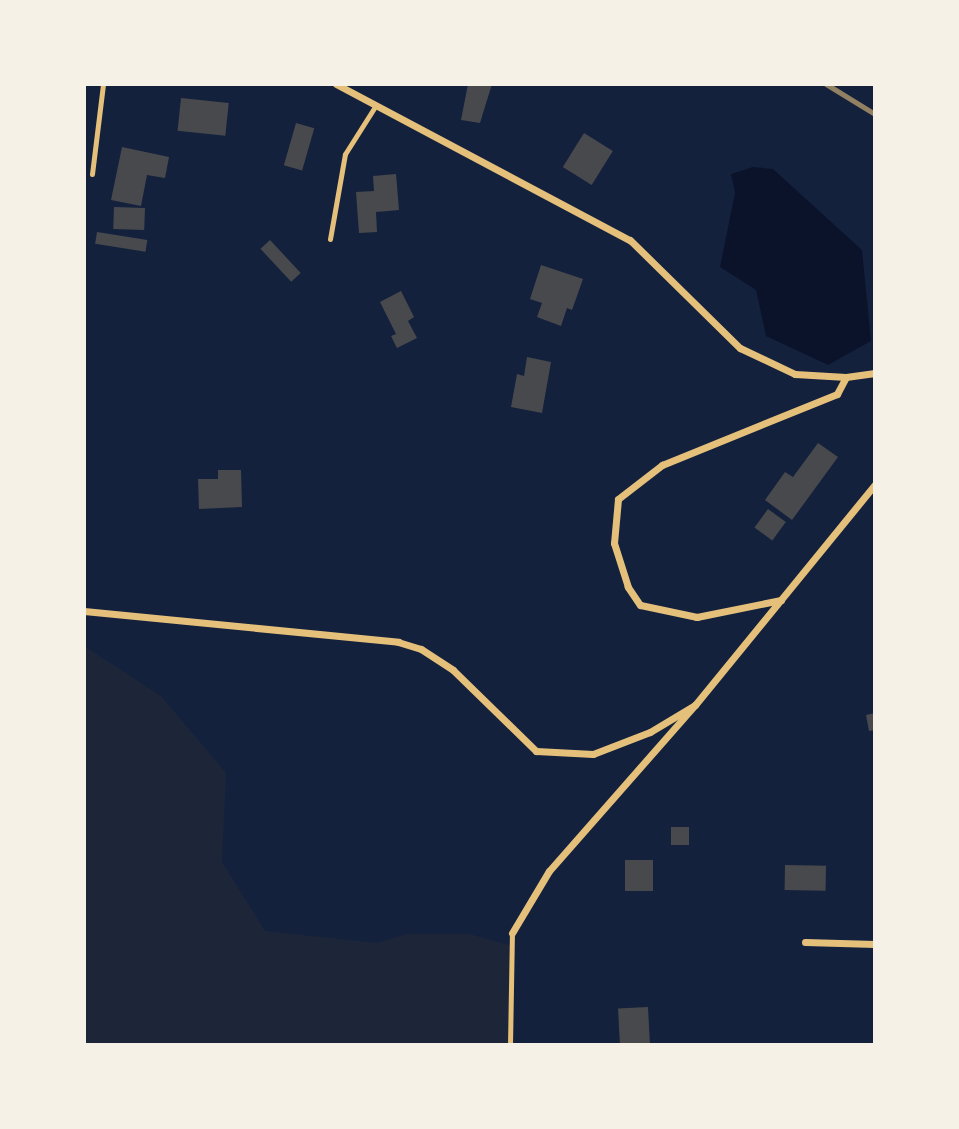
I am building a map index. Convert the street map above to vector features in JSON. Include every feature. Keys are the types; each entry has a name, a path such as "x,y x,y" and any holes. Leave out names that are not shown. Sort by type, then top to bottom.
{"street":[{"path":"336,84 630,240 740,348 795,374 846,377 875,373"},
{"path":"781,600 697,617 640,605 628,587 614,543 618,499 662,465 836,394 846,377"},
{"path":"512,933 549,871 695,705 875,484"},
{"path":"84,611 398,642 421,649 453,670 536,751 593,754 650,732 695,705"},
{"path":"805,942 875,944"}],"lane":[{"path":"92,174 103,84"},
{"path":"330,239 345,154 376,105"},
{"path":"510,1045 512,933"}],"shaded area":[{"path":"753,167 773,169 862,250 871,341 828,365 766,336 756,290 720,267 735,193 731,174"},
{"path":"84,646 161,696 226,773 222,862 265,931 377,943 407,934 469,934 516,947 512,947 511,1045 84,1045"}],"building":[{"path":"468,84 492,84 480,123 461,120"},
{"path":"181,98 229,103 225,136 178,131"},
{"path":"296,123 314,128 302,171 284,165"},
{"path":"584,133 613,151 592,185 563,167"},
{"path":"122,147 169,157 165,178 147,175 141,206 111,200"},
{"path":"396,174 399,210 376,212 377,232 359,233 356,192 374,191 373,176"},
{"path":"114,207 145,208 144,230 113,229"},
{"path":"97,232 147,240 145,252 95,244"},
{"path":"270,240 301,273 291,282 260,249"},
{"path":"541,265 583,279 572,310 567,308 561,326 537,317 542,303 530,299"},
{"path":"401,291 414,317 408,321 417,338 397,348 391,336 396,334 380,302"},
{"path":"527,357 551,362 542,413 511,407 517,374 524,376"},
{"path":"818,443 838,457 792,520 765,500 785,472 793,477"},
{"path":"218,470 241,470 242,507 199,509 198,479 218,479"},
{"path":"768,509 786,522 772,541 754,528"},
{"path":"875,713 875,730 869,731 866,715"},
{"path":"671,827 689,827 689,845 671,845"},
{"path":"625,860 653,860 653,891 625,891"},
{"path":"785,865 826,866 826,891 785,890"},
{"path":"648,1007 650,1045 620,1045 618,1009"}],"railway":[{"path":"826,84 875,114"}]}
